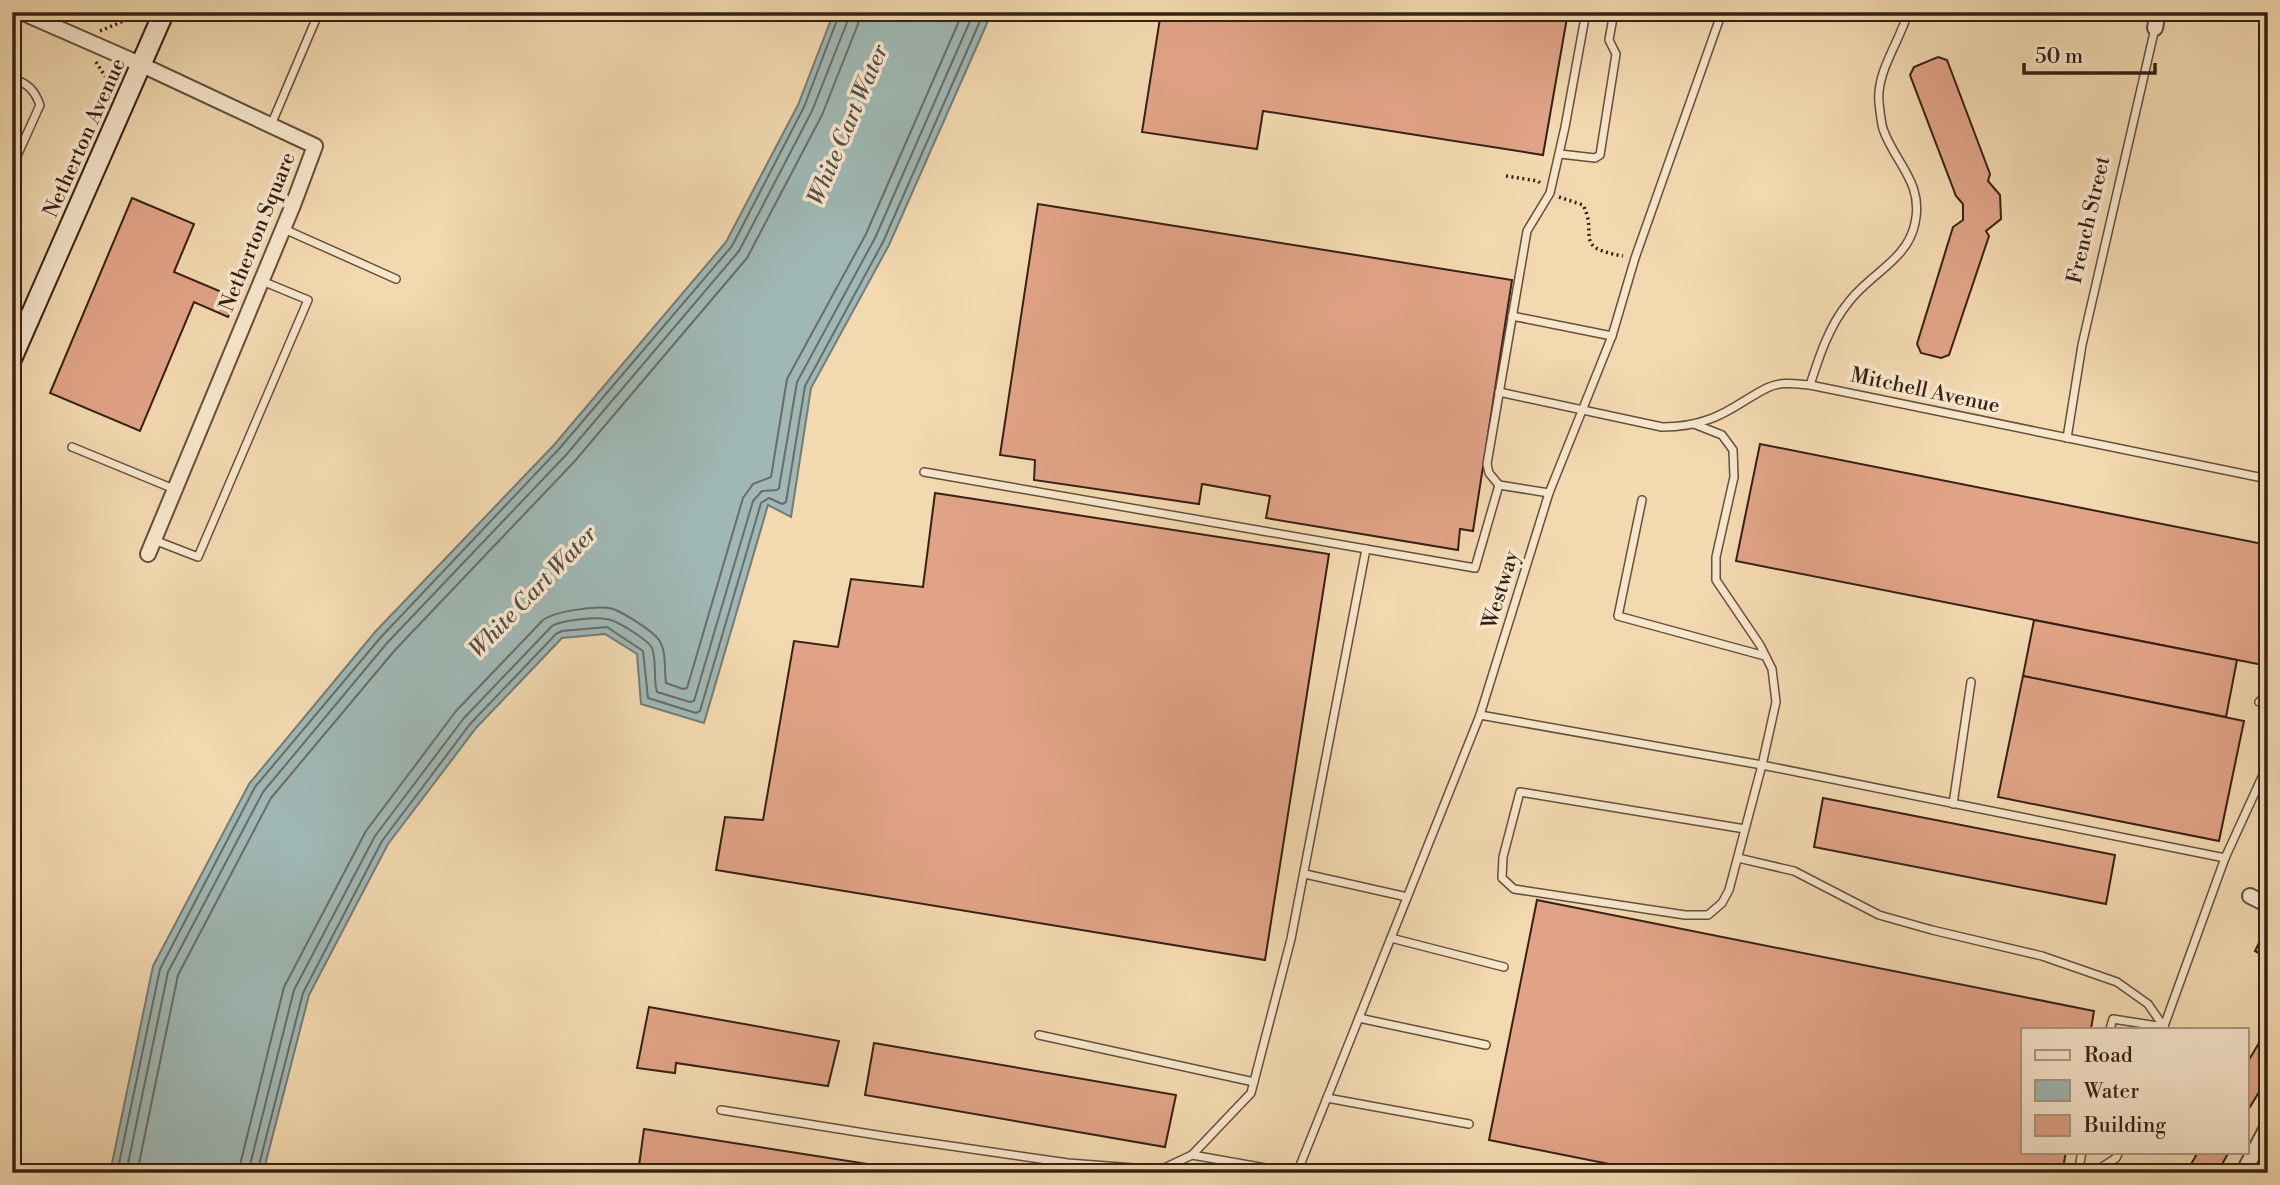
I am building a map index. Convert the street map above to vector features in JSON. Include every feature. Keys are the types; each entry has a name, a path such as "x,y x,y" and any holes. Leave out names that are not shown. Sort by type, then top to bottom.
{"street":[{"name":"Netherton Square","path":"21,12 315,146 148,554"},
{"name":"Netherton Avenue","path":"12,358 164,12"},
{"name":"French Street","path":"2155,28 2158,12"},
{"path":"2250,896 2268,905"},
{"path":"2243,1173 2268,1126"}],"lane":[{"path":"271,126 319,12"},
{"path":"1549,493 1499,485 1489,473 1487,464 1527,231 1549,193 1560,154 1586,12"},
{"path":"1560,154 1595,158 1600,155 1616,54 1609,40 1614,12"},
{"name":"Westway","path":"1296,1173 1480,715 1549,493 1612,336 1635,258 1722,12"},
{"path":"1810,385 1821,352 1847,303 1908,244 1916,222 1916,197 1908,172 1883,128 1879,99 1885,70 1908,12"},
{"name":"French Street","path":"2067,438 2082,345 2155,28"},
{"path":"12,78 27,84 36,93 40,106 12,167"},
{"path":"283,229 396,279"},
{"path":"154,540 198,557 308,300 261,281"},
{"path":"1512,316 1612,336"},
{"name":"Mitchell Avenue","path":"1499,392 1662,427 1712,419 1768,387 1787,383 1810,385 2268,479"},
{"path":"1694,424 1722,435 1733,450 1734,477 1716,557 1716,580 1772,669 1776,702 1762,765 1738,858 1726,896 1708,915 1685,915 1514,889 1502,878 1503,857 1520,792 1745,829"},
{"path":"72,447 175,489"},
{"path":"924,472 1475,568 1499,485"},
{"path":"1642,500 1618,616 1765,656"},
{"path":"720,1110 1068,1163 1160,1170 1192,1155 1251,1093 1291,939 1366,549"},
{"path":"1953,804 1971,682"},
{"path":"2259,702 2268,692"},
{"path":"1480,715 1762,765 2225,858"},
{"path":"2164,1028 2225,858 2268,764"},
{"path":"1738,858 1794,871 1879,915 2042,956 2117,982 2148,1004 2164,1028"},
{"path":"1304,874 1407,897"},
{"path":"1391,938 1504,967"},
{"path":"1359,1018 1486,1045"},
{"path":"2110,1028 2113,1019 2164,1028"},
{"path":"1039,1035 1254,1082"},
{"path":"1327,1098 1469,1124"},
{"path":"2078,1173 2082,1154"},
{"path":"2093,1173 2118,1154"},
{"path":"1192,1155 1296,1173"}],"path":[{"path":"108,94 110,84 80,39 138,15 139,12"},
{"path":"1506,176 1538,181 1549,193 1583,205 1586,211 1588,240 1593,247 1603,253 1635,258"}],"water":[{"name":"White Cart Water","path":"834,12 992,12 889,245 811,388 791,517 768,505 704,723 641,704 637,654 605,634 562,638 476,728 388,844 309,995 263,1173 110,1173 153,966 249,784 375,632 554,445 726,242 798,105"}],"building":[{"path":"1161,12 1568,12 1543,155 1263,111 1257,149 1142,132"},
{"path":"2211,12 2268,12 2268,23"},
{"path":"1938,57 1947,60 1990,174 1988,181 2000,195 2001,219 1986,231 1989,236 1949,355 1941,358 1921,353 1917,344 1953,227 1963,220 1963,204 1956,196 1910,75 1914,67"},
{"path":"132,198 194,224 174,272 236,298 228,317 194,302 140,431 50,393"},
{"path":"1038,204 1512,280 1473,531 1460,529 1458,550 1266,518 1270,496 1202,484 1199,504 1034,480 1035,460 1000,455"},
{"path":"1760,444 2268,545 2268,666 1736,561"},
{"path":"935,493 1329,554 1265,960 716,870 725,817 763,820 794,641 838,647 851,579 923,587"},
{"path":"2034,620 2237,660 2226,717 2023,676"},
{"path":"2023,676 2244,721 2219,841 1998,797"},
{"path":"1823,798 2115,855 2106,904 1814,847"},
{"path":"1537,900 2094,1011 2091,1028 2021,1028 2021,1154 2066,1154 2062,1173 1654,1173 1489,1140"},
{"path":"2268,927 2268,958 2255,951"},
{"path":"649,1007 839,1041 828,1086 676,1063 675,1073 637,1068"},
{"path":"2268,1028 2268,1077 2248,1110 2248,1061"},
{"path":"874,1043 1176,1095 1165,1147 865,1095"},
{"path":"644,1129 925,1173 638,1173"},
{"path":"2197,1154 2228,1154 2217,1173 2186,1173"}]}
